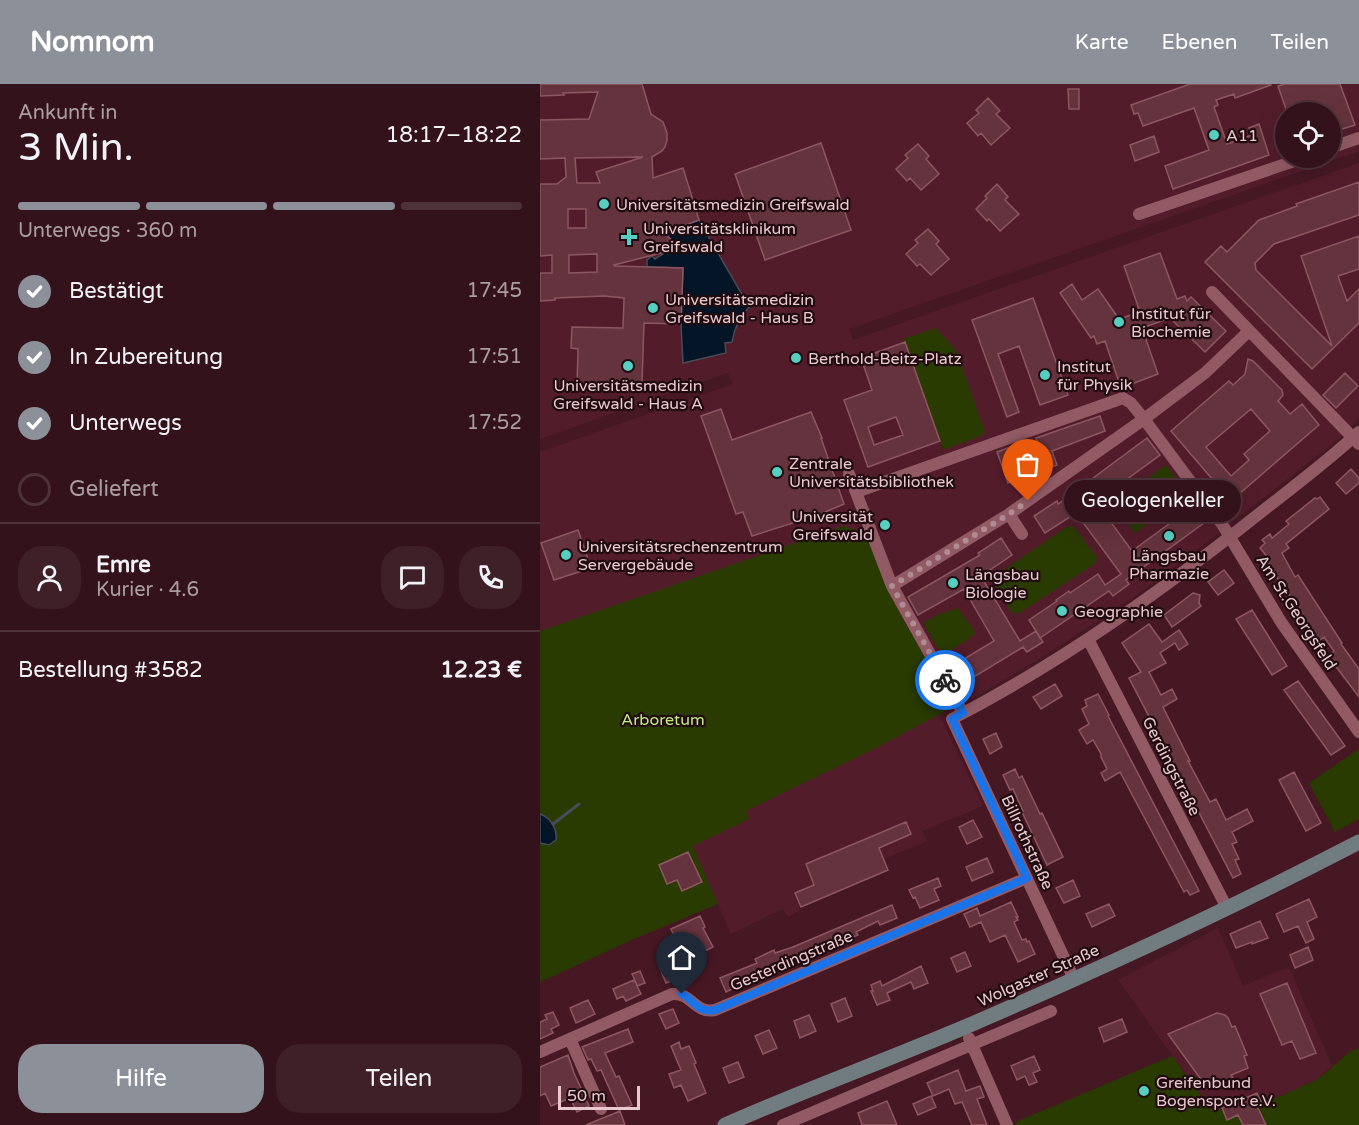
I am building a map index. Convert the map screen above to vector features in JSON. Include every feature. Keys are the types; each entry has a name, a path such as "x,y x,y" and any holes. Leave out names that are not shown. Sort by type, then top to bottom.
{"main road":[{"name":"Wolgaster Straße","path":"726,1125 1074,979 1227,908 1359,842"}],"street":[{"path":"1341,144 1359,138"},
{"path":"1139,214 1275,167"},
{"path":"957,716 1088,639 1172,581 1357,438 1212,292"},
{"path":"892,586 1009,514 1144,419 1205,373 1249,331"},
{"name":"Am St.Georgsfeld","path":"856,492 1123,398 1131,403 1144,419 1231,537 1281,622 1359,732"},
{"name":"Billrothstraße","path":"849,474 892,586 957,716 1027,878 1074,979"},
{"path":"1009,514 1022,534"},
{"name":"Gerdingstraße","path":"1088,639 1227,908"},
{"name":"Gesterdingstraße","path":"540,1052 672,994 682,994 699,1008 715,1010 1027,878"},
{"path":"783,1125 1051,1011"},
{"path":"963,1027 1006,1125"},
{"path":"570,1039 601,1109"}],"shaded area":[{"name":"Universität Greifswald","path":"540,84 1359,84 1359,151 1341,157 1341,102 1275,102 1275,168 1310,168 849,329 853,340 1359,163 1359,418 1341,437 1133,598 1037,660 970,700 939,714 983,806 922,831 927,841 884,859 888,870 799,908 799,911 788,917 783,909 731,934 718,904 540,982 540,452 733,384 728,373 540,439"},
{"path":"1218,928 1243,986 1289,967 1332,1066 1318,1079 1262,1104 1257,1092 1213,1112 1118,980"}],"green space":[{"path":"936,328 956,350 985,432 981,436 943,450 903,339"},
{"path":"1166,465 1187,494 1135,533 1113,503"},
{"name":"Arboretum","path":"844,526 867,534 904,621 955,706 878,747 746,811 749,819 693,846 718,904 540,982 540,843 542,844 545,816 540,814 540,631"},
{"path":"1068,526 1073,526 1097,557 1096,563 1018,614 1011,612 993,581 996,575"},
{"path":"958,608 976,633 942,655 923,623 939,614"},
{"path":"1359,749 1359,819 1335,832 1309,783"},
{"path":"1359,1049 1359,1125 1017,1125 1016,1122 1172,1056 1213,1112 1257,1092 1263,1104 1318,1079 1352,1050"}],"water":[{"path":"699,220 749,307 738,323 732,342 725,343 726,353 683,363 681,324 683,268 647,267 647,260 652,256 655,259 666,252 680,249 669,238 667,232"},
{"path":"540,814 550,821 555,831 556,840 549,845 540,843"}],"building":[{"path":"540,84 642,84 651,114 663,122 667,133 665,147 652,157 653,178 683,168 699,220 664,233 681,248 614,265 683,268 681,324 644,323 642,383 605,382 605,388 577,387 578,349 571,348 572,327 623,328 624,298 604,296 555,298 555,300 540,301 540,273 552,273 552,255 540,256 540,184 557,184 566,177 565,158 540,159 540,120 589,119 598,92 540,96","holes":["643,157 596,172 600,183 577,183 575,158","568,209 586,209 586,228 568,228","597,254 597,272 569,273 569,255"]},
{"name":"A11","path":"1190,84 1271,84 1235,98 1234,94 1216,100 1218,105 1214,107 1227,144 1252,135 1249,128 1259,124 1269,155 1173,189 1165,166 1209,150 1194,108 1143,126 1138,113 1134,114 1131,105"},
{"path":"1340,84 1355,125 1341,129 1341,102 1284,102 1278,86"},
{"path":"1068,89 1079,89 1079,109 1069,109"},
{"path":"988,98 1000,111 996,114 1010,128 991,145 981,133 978,136 967,123 979,113 976,110"},
{"path":"1154,136 1159,152 1135,161 1130,145"},
{"path":"821,143 851,230 765,260 735,174"},
{"path":"918,144 929,156 926,159 939,174 921,190 910,178 907,181 896,169 908,158 905,155"},
{"path":"1359,182 1359,215 1274,244 1255,263 1256,270 1332,346 1301,256 1359,236 1359,269 1338,276 1347,301 1359,289 1359,323 1312,369 1205,262 1221,246 1227,252 1259,220 1297,206 1296,204"},
{"path":"997,184 1008,197 1005,200 1019,214 1000,231 976,209"},
{"path":"928,229 939,241 936,244 949,259 931,275 920,264 917,266 906,254 918,243 915,240"},
{"name":"Institut für Biochemie","path":"1160,253 1177,299 1185,296 1187,301 1191,297 1226,331 1205,352 1170,318 1142,328 1158,374 1121,388 1105,341 1097,344 1094,336 1091,338 1060,293 1072,284 1082,300 1098,289 1119,319 1140,312 1124,266"},
{"name":"Institut für Physik","path":"1033,298 1068,395 1040,405 1019,346 998,354 1019,412 1007,417 972,320"},
{"path":"905,342 940,441 868,467 844,400 872,390 861,358","holes":["896,417 903,435 874,445 868,427"]},
{"path":"1248,359 1253,361 1282,390 1283,395 1278,401 1290,414 1302,404 1319,425 1231,501 1171,431 1229,381 1233,385 1245,374","holes":["1251,409 1270,431 1244,454 1249,460 1231,476 1206,447"]},
{"path":"1345,373 1358,386 1336,408 1323,395"},
{"name":"Zentrale Universitätsbibliothek","path":"721,409 732,440 811,412 844,504 818,515 752,536 743,512 736,514 701,416"},
{"path":"1100,416 1105,431 1052,451 1057,465 1008,483 997,452 1016,445 1019,454 1039,447 1036,438"},
{"path":"1147,438 1160,455 1096,502 1132,551 1196,504 1208,520 1126,580 1129,584 1113,596 1109,591 1040,638 1029,620 1069,591 1070,593 1098,574 1105,585 1121,574 1076,513 1045,533 1034,516 1057,501 1058,504"},
{"path":"1351,469 1359,478 1359,483 1346,494 1336,483"},
{"path":"1320,497 1329,509 1286,544 1289,548 1282,553 1295,577 1298,575 1359,669 1359,697 1328,656 1334,651 1324,637 1319,641 1270,569 1272,568 1268,562 1269,559 1260,548 1265,543 1262,540 1270,534 1272,538 1289,524 1286,521 1315,498"},
{"name":"Universitätsrechenzentrum Servergebäude","path":"578,530 591,568 554,580 541,543"},
{"path":"1001,538 1012,555 981,576 1020,641 1036,631 1043,642 1027,652 1023,647 959,686 949,668 994,641 964,589 918,615 908,597 980,555 978,553"},
{"path":"1224,570 1234,583 1218,595 1208,582"},
{"path":"1193,593 1200,595 1201,606 1172,627 1164,615"},
{"path":"1252,610 1287,666 1272,675 1236,619"},
{"path":"1149,624 1162,642 1179,630 1188,644 1179,650 1175,643 1160,653 1166,663 1149,672 1161,695 1172,689 1177,699 1163,707 1190,761 1188,761 1210,802 1216,799 1226,820 1247,809 1253,821 1232,832 1237,842 1232,844 1239,859 1235,860 1241,874 1233,878 1129,678 1141,672 1122,643"},
{"path":"1298,681 1345,746 1331,755 1284,690"},
{"path":"1055,684 1062,696 1041,709 1033,697"},
{"path":"1098,694 1199,891 1190,895 1187,890 1184,892 1120,772 1105,781 1101,773 1107,769 1101,754 1093,740 1087,744 1079,730 1089,724 1082,709 1087,706 1085,700"},
{"path":"996,733 1002,747 990,754 983,739"},
{"path":"1015,769 1019,778 1022,776 1063,857 1047,865 1013,789 1010,790 1003,775"},
{"path":"1294,772 1321,823 1306,831 1279,780"},
{"path":"973,820 982,837 967,844 959,827"},
{"path":"906,822 911,834 879,848 888,870 801,907 795,893 814,885 806,864"},
{"path":"688,852 702,882 682,891 677,880 667,884 659,865"},
{"path":"987,858 993,872 972,881 966,867"},
{"path":"938,878 941,886 934,889 939,900 920,908 909,890"},
{"path":"1073,880 1080,896 1064,903 1056,888"},
{"path":"1309,899 1317,917 1307,922 1314,939 1306,943 1298,926 1284,932 1276,914"},
{"path":"1011,902 1018,917 1016,917 1018,920 1014,922 1022,940 1029,941 1035,954 1018,962 1005,935 990,942 981,922 970,927 964,914 977,908 980,916"},
{"path":"1109,904 1115,916 1092,927 1086,914"},
{"path":"892,905 897,918 880,925 878,921 856,932 858,935 841,942 840,940 802,959 800,956 762,976 761,973 737,983 738,986 726,992 720,978 757,963 755,959 774,950 775,953 793,947"},
{"path":"700,916 705,927 703,928 713,947 691,958 681,938 676,940 671,929"},
{"path":"1260,921 1268,938 1236,948 1230,934"},
{"path":"1308,947 1313,960 1295,968 1290,955"},
{"path":"965,952 971,966 957,972 951,958"},
{"path":"682,960 685,968 678,971 681,977 666,983 660,969"},
{"path":"921,966 928,983 914,989 911,982 887,993 890,1000 877,1005 871,985 880,981 882,986"},
{"path":"640,971 645,983 637,986 641,994 626,1001 623,996 617,999 613,989 634,980 637,985 632,974"},
{"path":"1287,983 1316,1053 1300,1059 1292,1041 1282,1045 1260,994"},
{"path":"845,998 852,1016 838,1022 831,1004"},
{"path":"588,1000 595,1014 576,1023 570,1008"},
{"path":"673,1009 679,1023 666,1029 659,1014"},
{"path":"553,1012 559,1025 551,1029 553,1033 540,1039 540,1022 547,1019 545,1015"},
{"path":"1217,1013 1225,1015 1232,1027 1235,1026 1247,1055 1244,1056 1248,1068 1231,1075 1233,1078 1208,1089 1168,1034"},
{"path":"809,1015 816,1031 800,1038 794,1021"},
{"path":"1122,1019 1127,1032 1104,1042 1099,1028"},
{"path":"628,1029 633,1042 605,1053 616,1077 619,1076 632,1105 619,1110 601,1070 597,1071 591,1059 588,1060 582,1047"},
{"path":"769,1030 777,1048 763,1054 755,1036"},
{"path":"679,1042 681,1049 689,1046 706,1093 688,1101 681,1085 674,1088 669,1074 681,1070 671,1046"},
{"path":"568,1055 589,1106 577,1112 570,1098 551,1106 545,1093 540,1096 540,1067"},
{"path":"1034,1056 1040,1070 1033,1073 1037,1082 1029,1085 1025,1076 1017,1080 1011,1066"},
{"path":"738,1062 744,1077 729,1083 723,1068"},
{"path":"958,1070 966,1091 980,1086 984,1097 977,1099 987,1125 972,1125 962,1102 955,1104 949,1089 933,1096 927,1083"},
{"path":"1257,1093 1262,1104 1257,1106 1266,1125 1243,1125 1238,1115 1227,1120 1222,1108"},
{"path":"931,1096 936,1107 918,1115 913,1104"},
{"path":"887,1101 897,1125 862,1125 858,1113"},
{"path":"620,1111 625,1125 586,1125"}],"waterway":[{"path":"553,824 579,804"}],"way so far":[{"path":"945,680 892,586 1028,501"}],"place":[{"name":"A11","path":"1214,135"},
{"name":"Universitätsmedizin Greifswald","path":"604,204"},
{"name":"Universitätsklinikum Greifswald","path":"629,237"},
{"name":"Universitätsmedizin Greifswald - Haus B","path":"653,308"},
{"name":"Institut für Biochemie","path":"1119,322"},
{"name":"Berthold-Beitz-Platz","path":"796,358"},
{"name":"Universitätsmedizin Greifswald - Haus A","path":"628,366"},
{"name":"Institut für Physik","path":"1045,375"},
{"name":"Zentrale Universitätsbibliothek","path":"777,472"},
{"name":"Geologenkeller","path":"1028,501"},
{"name":"Universität Greifswald","path":"885,525"},
{"name":"Längsbau Pharmazie","path":"1169,536"},
{"name":"Universitätsrechenzentrum Servergebäude","path":"566,555"},
{"name":"Längsbau Biologie","path":"953,583"},
{"name":"Geographie","path":"1062,611"},
{"name":"Greifenbund Bogensport e.V.","path":"1144,1091"}],"route":[{"path":"682,994 699,1008 715,1010 1027,878 952,719 963,713 945,680"}]}
